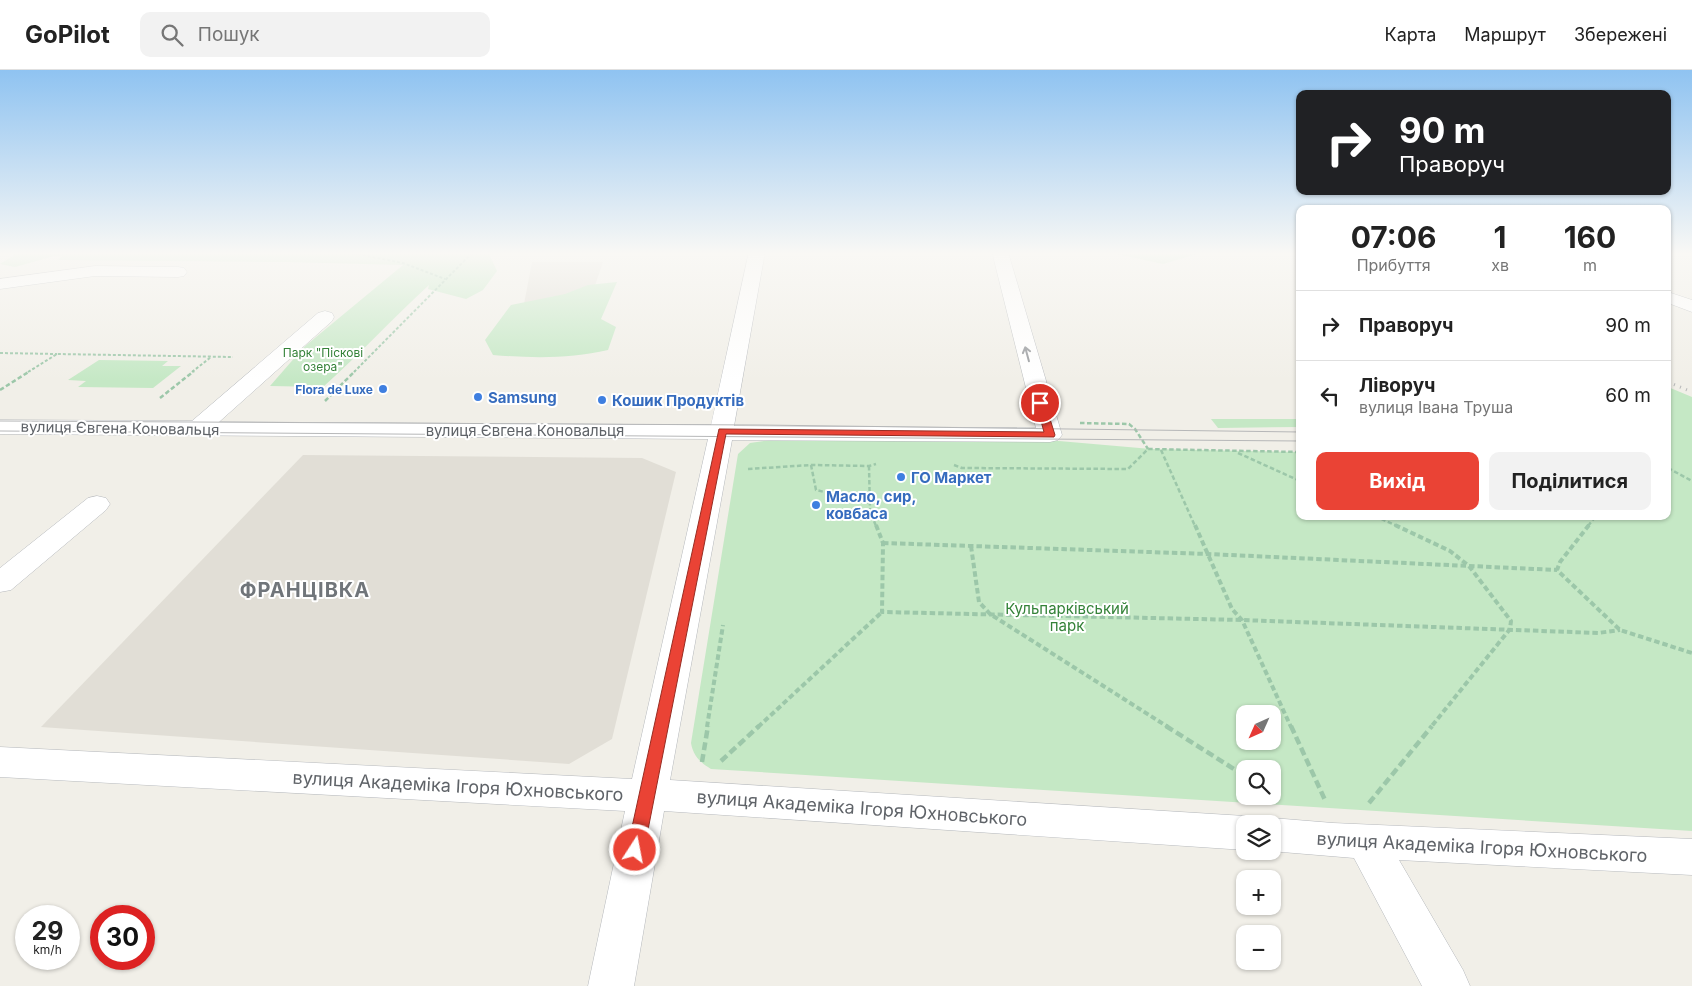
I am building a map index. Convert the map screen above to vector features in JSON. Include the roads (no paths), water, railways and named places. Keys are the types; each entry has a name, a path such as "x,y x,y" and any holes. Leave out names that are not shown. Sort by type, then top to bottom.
{"street":[{"path":"611,986 639,831 648,796 748,295"},
{"name":"вулиця Євгена Коновальця","path":"0,427 722,431 1050,435 1012,295"},
{"path":"1671,298 1692,306"},
{"path":"197,429 326,316"},
{"path":"0,583 97,504"},
{"name":"вулиця Академіка Ігоря Юхновського","path":"0,762 801,804 1236,832"},
{"path":"1366,824 1447,986"},
{"name":"вулиця Академіка Ігоря Юхновського","path":"1281,834 1366,824 1692,857"}],"tram line":[{"path":"0,421 759,425 1296,432"},
{"path":"0,431 1296,441"}],"railway":[{"path":"1671,383 1692,392"}],"place":[{"name":"Flora de Luxe","path":"383,389"},
{"name":"Samsung","path":"478,397"},
{"name":"Кошик Продуктів","path":"602,400"},
{"name":"ГО Маркет","path":"901,477"},
{"name":"Масло, сир, ковбаса","path":"816,505"}],"district":[{"name":"ФРАНЦІВКА","path":"305,590"}],"park label":[{"name":"Парк \"Піскові озера\"","path":"323,359"},
{"name":"Кульпарківський парк","path":"1067,616"}]}
